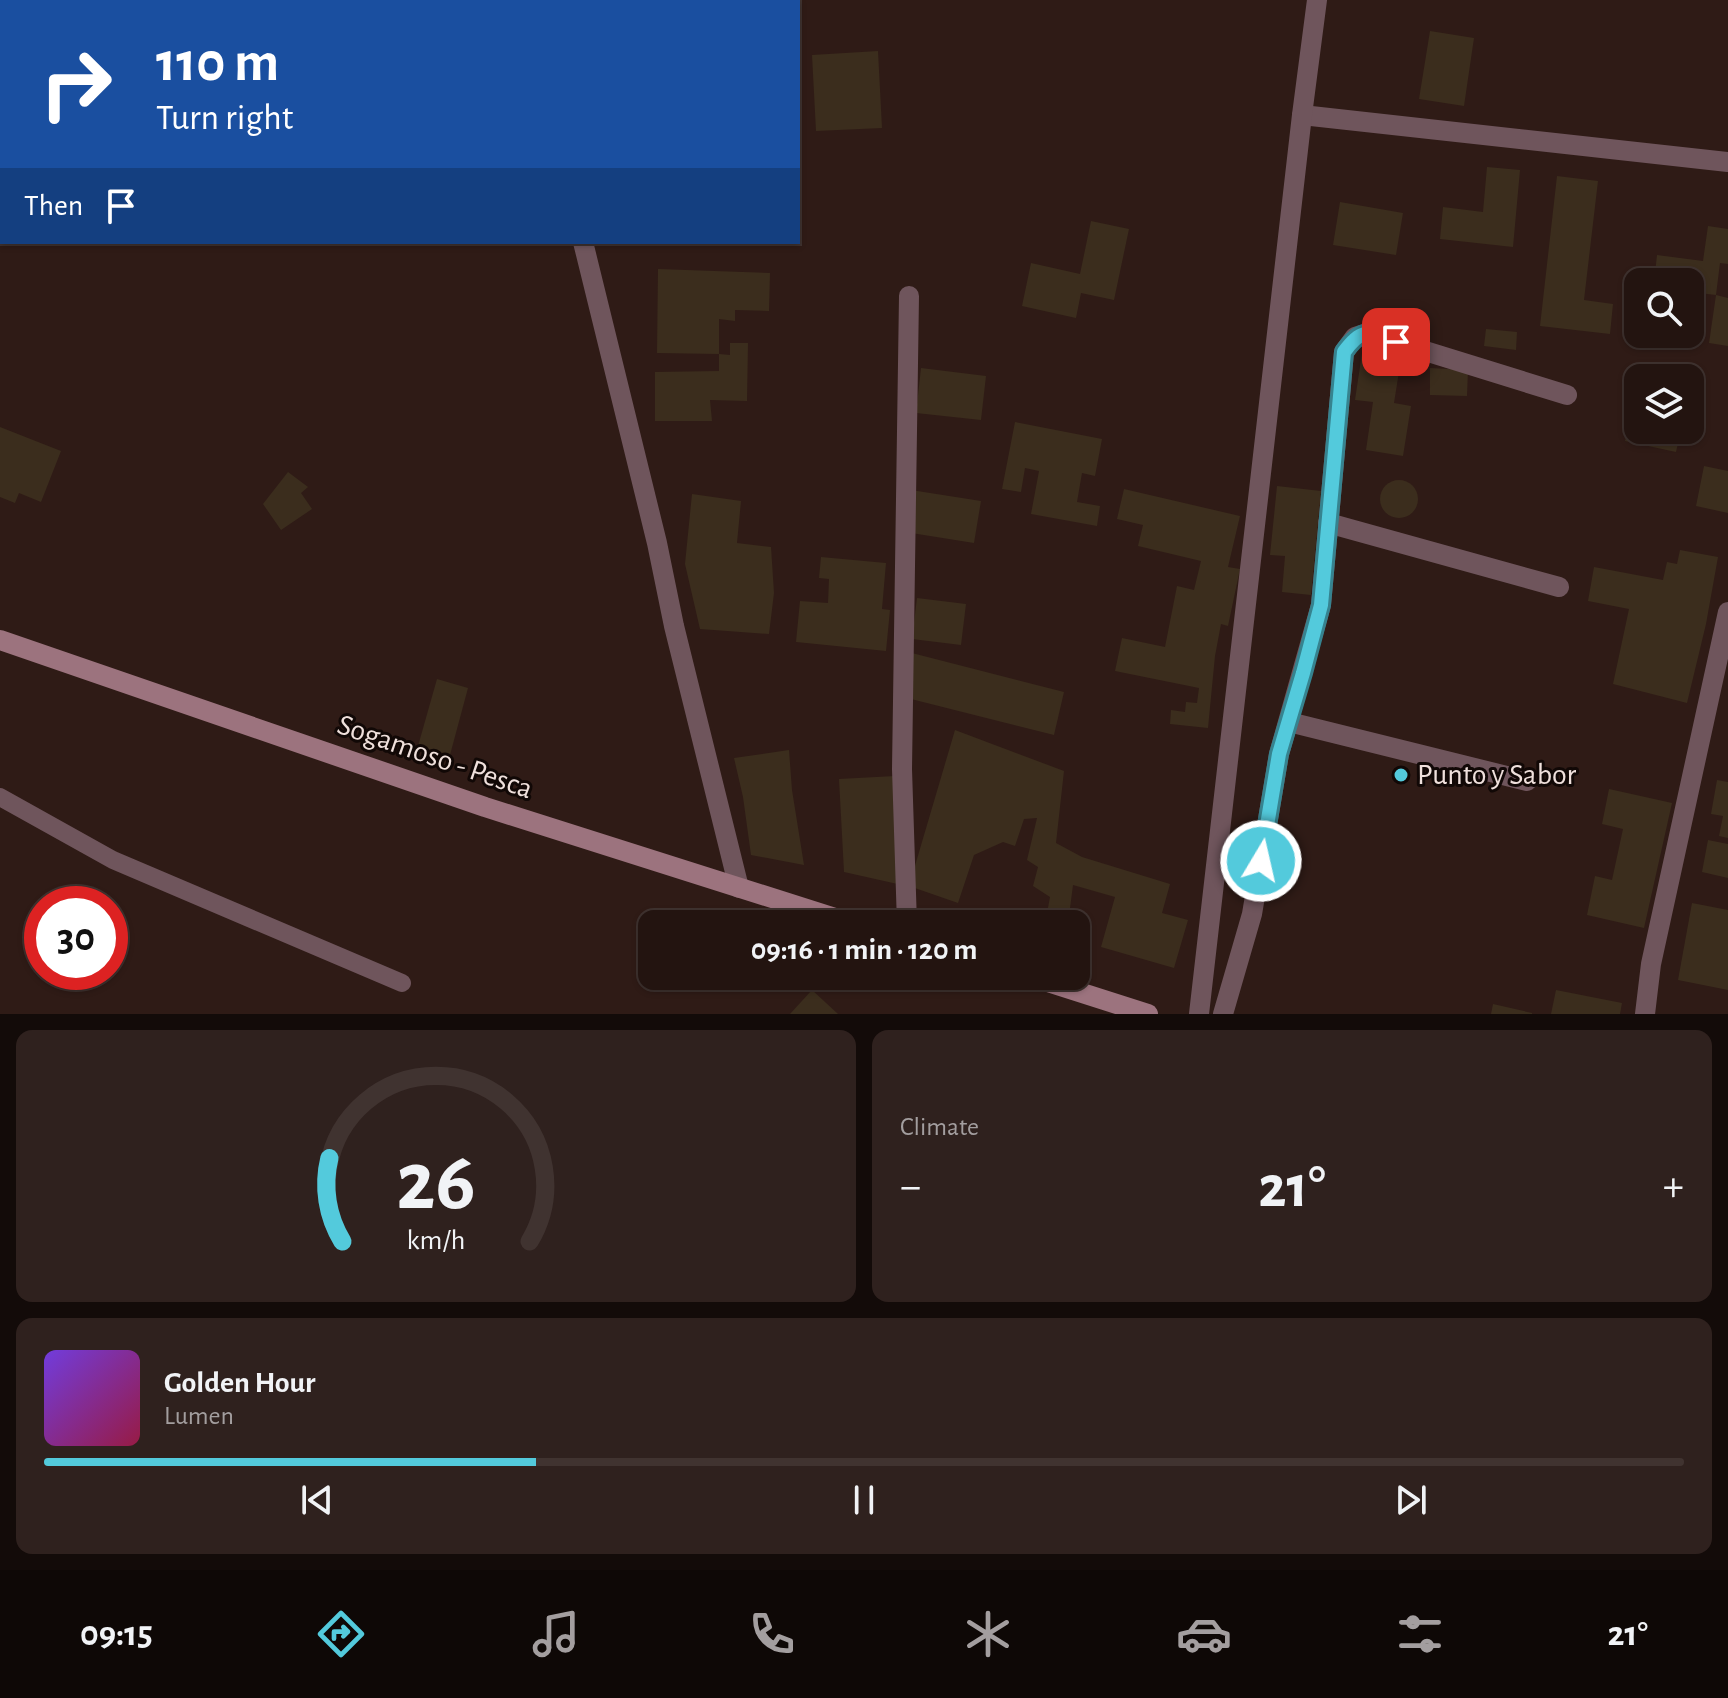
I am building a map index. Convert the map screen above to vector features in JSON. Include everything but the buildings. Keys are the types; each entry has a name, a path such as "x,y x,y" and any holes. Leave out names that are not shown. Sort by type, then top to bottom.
{"main road":[{"name":"Sogamoso - Pesca","path":"0,640 485,807 809,910"},
{"path":"1073,990 1148,1014"}],"street":[{"path":"1199,1014 1317,0"},
{"path":"1302,115 1728,162"},
{"path":"583,244 739,888"},
{"path":"907,910 902,769 909,296"},
{"path":"1223,1014 1252,914 1279,754 1321,605 1344,352 1355,337 1367,333 1567,395"},
{"path":"1328,523 1559,587"},
{"path":"1645,1014 1651,964 1728,612"},
{"path":"1289,722 1527,781"}],"lane":[{"path":"0,797 113,860 402,983"}],"place":[{"name":"Punto y Sabor","path":"1401,775"}],"route":[{"path":"1261,861 1279,754 1321,605 1344,352 1355,337 1367,333 1396,342"}]}
